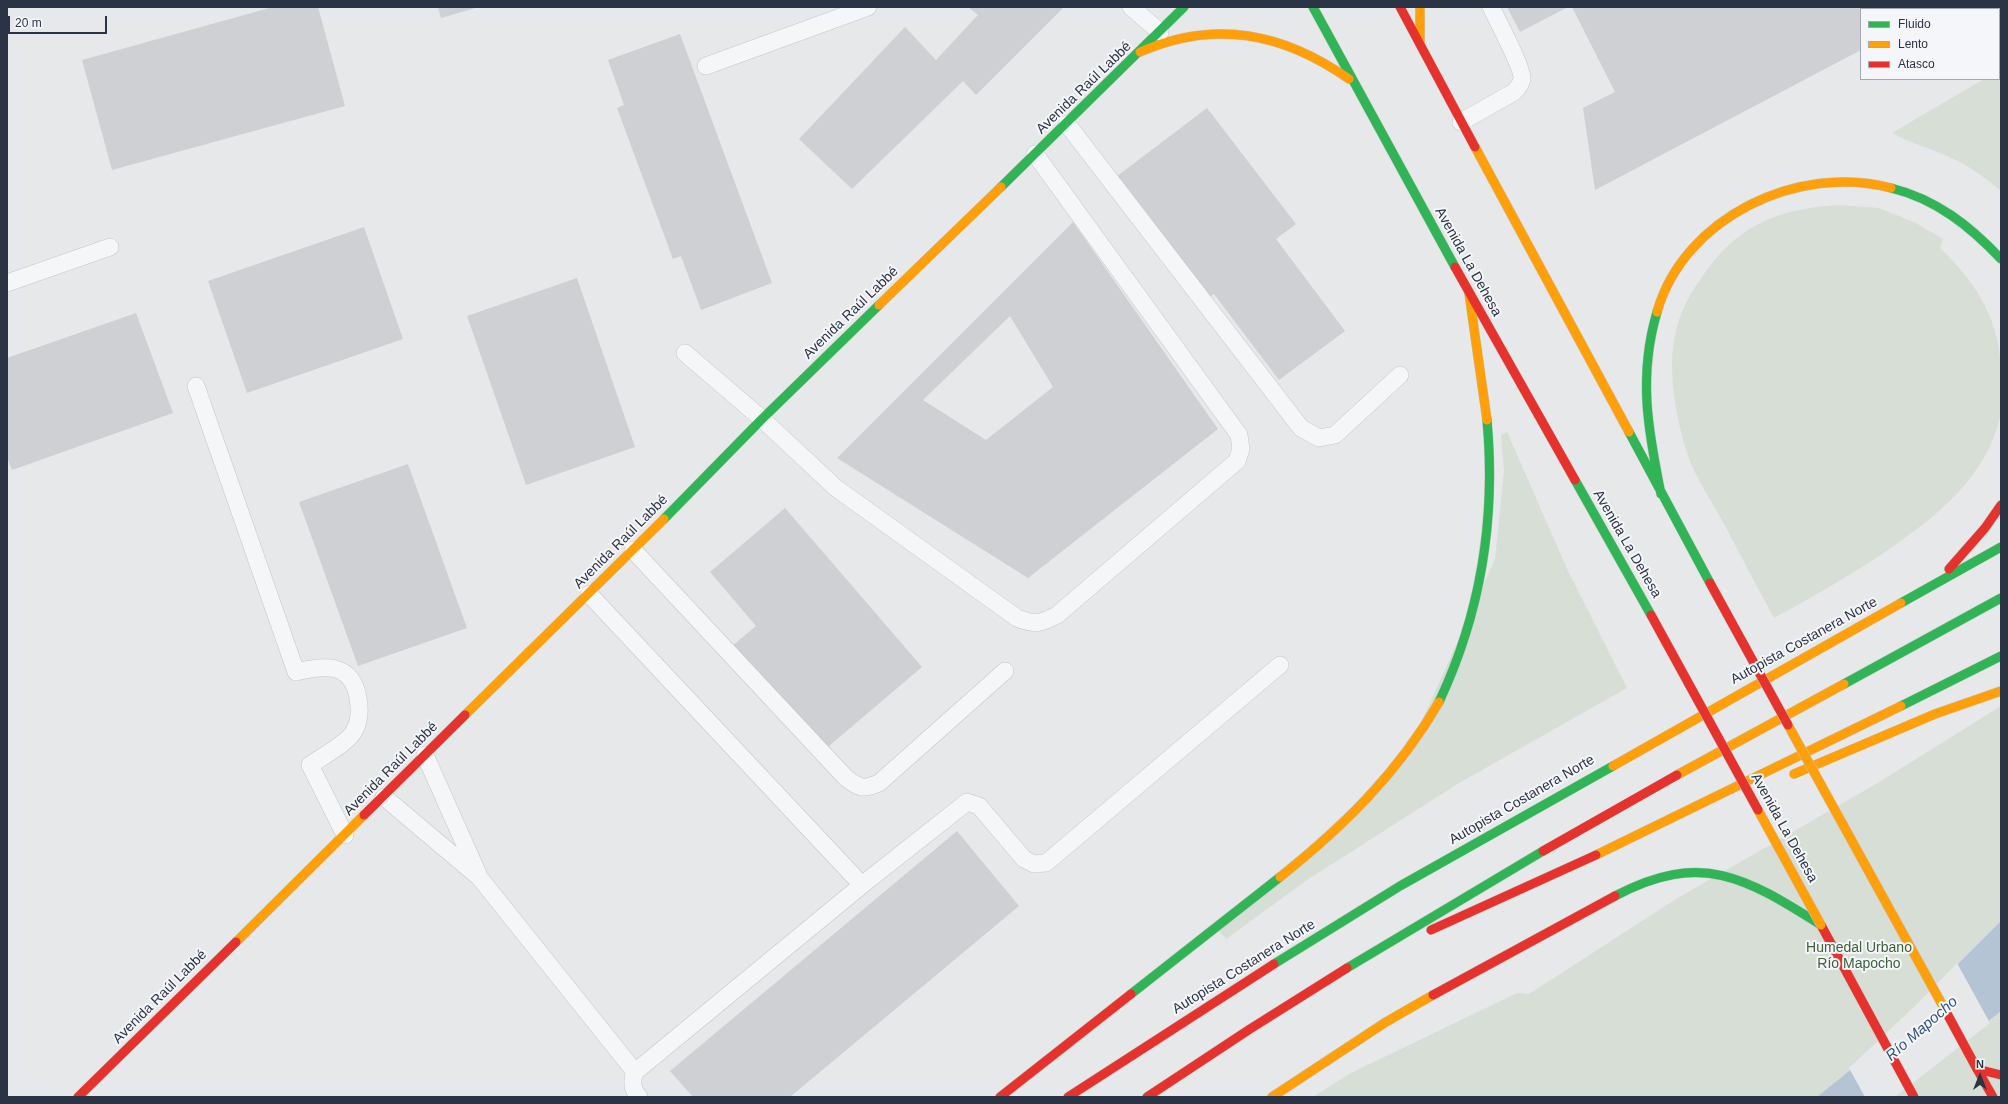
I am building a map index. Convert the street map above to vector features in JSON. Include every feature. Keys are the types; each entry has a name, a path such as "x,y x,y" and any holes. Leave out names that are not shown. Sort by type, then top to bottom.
{"main road":[{"name":"Avenida Raúl Labbé","path":"78,1097 634,550 762,419 1067,124 1184,7"},
{"name":"Avenida La Dehesa","path":"1313,7 1469,293 1651,615 1914,1097"},
{"path":"1400,7 1420,47 1661,494 1992,1097"},
{"path":"1420,7 1420,47"},
{"path":"1140,52 1168,41 1198,35 1229,33 1260,37 1285,43 1309,53 1332,66 1353,82"},
{"path":"1661,494 1647,418 1646,372 1653,326 1659,305 1677,271 1695,248 1717,225 1732,214 1764,197 1793,187 1826,181 1866,182 1900,190 1935,204 1979,236 2001,260"},
{"path":"1000,1097 1309,854 1342,824 1399,763 1422,731 1441,698 1465,640 1482,572 1488,526 1490,487 1488,448 1469,293"},
{"path":"1934,584 1960,557 2001,505"},
{"name":"Autopista Costanera Norte","path":"1068,1097 1222,996 1400,886 2001,547"},
{"path":"1147,1097 1204,1058 1367,954 1566,838 2001,598"},
{"path":"1367,954 1445,925 1664,823 2001,656"},
{"path":"1788,776 1942,711 2001,692"},
{"path":"1664,823 1759,787"},
{"path":"1272,1097 1386,1022 1460,980 1631,888 1654,878 1678,873 1721,874 1740,879 1821,925"},
{"path":"1977,1069 2001,1075"}],"lane":[{"path":"706,66 868,7"},
{"path":"1131,7 1160,32"},
{"path":"1461,122 1514,92 1522,80 1521,72 1491,7"},
{"path":"1067,124 1301,428 1319,438 1335,435 1400,375"},
{"path":"685,353 762,419 842,492 1017,618 1032,624 1044,622 1057,615 1237,461 1241,449 1239,434 1036,154"},
{"path":"7,283 110,247"},
{"path":"196,386 296,672 318,666 339,670 355,684 360,711 354,732 338,746 310,765 345,834"},
{"path":"634,550 855,786 866,788 879,783 1005,671"},
{"path":"589,594 862,885"},
{"path":"639,1097 634,1090 632,1080 635,1072 862,885 967,802 979,806 1024,859 1034,864 1046,862 1280,665"},
{"path":"425,755 480,877"},
{"path":"384,797 480,877 635,1072"}],"green space":[{"path":"2000,70 2001,191 1963,164 1892,133 1982,80 2000,80"},
{"path":"1840,205 1879,208 1916,223 1943,239 1940,248 1965,275 1976,290 1997,337 2000,355 2002,396 2001,412 1993,438 1984,458 1972,476 1943,507 1926,522 1877,558 1774,618 1692,466 1686,450 1677,413 1672,374 1672,354 1679,320 1687,300 1707,270 1720,254 1735,240 1749,229 1782,214 1819,207"},
{"path":"1507,432 1568,571 1627,688 1459,783 1307,880 1226,939 1218,930 1404,760 1495,559 1504,471 1501,435"},
{"name":"Humedal Urbano Río Mapocho","path":"2001,706 2001,1095 1998,1097 1313,1097 1349,1074 1517,993 1529,994 1676,899 1876,784"}],"water":[{"name":"Río Mapocho","path":"2001,921 2001,1011 1892,1097 1817,1097 1858,1064"}],"pier":[{"path":"1957,963 1990,1023 1895,1097 1865,1097 1849,1068 1918,1003"}],"building":[{"path":"273,7 318,7 345,106 112,170 82,60"},
{"path":"438,7 479,7 441,18"},
{"path":"968,7 1064,7 976,95 963,81 852,189 799,139 905,27 936,60 978,15"},
{"path":"1507,7 1568,7 1520,32"},
{"path":"1572,7 1940,7 1860,8 1860,51 1595,190 1583,108 1615,92"},
{"path":"680,34 772,283 701,310 681,256 673,259 617,108 624,105 608,60"},
{"path":"1207,108 1296,224 1276,239 1345,331 1279,380 1214,294 1205,301 1112,180"},
{"path":"1073,222 1218,429 1028,578 837,458","holes":["1010,316 1053,387 986,440 923,400"]},
{"path":"364,227 403,339 247,393 208,281"},
{"path":"577,278 635,447 526,485 467,316"},
{"path":"136,313 173,413 12,470 7,458 7,358"},
{"path":"408,464 467,628 358,666 299,502"},
{"path":"785,508 922,667 822,752 732,646 756,626 710,572"},
{"path":"957,831 1019,906 790,1097 693,1097 670,1071"}],"traffic: fast":[{"path":"1001,187 1184,7"},
{"path":"1313,7 1455,267"},
{"path":"1891,188 1923,199 1951,215 1977,236 2001,259"},
{"path":"664,519 762,419 879,305"},
{"path":"1657,312 1651,336 1646,381 1652,448 1661,494"},
{"path":"1439,702 1465,634 1475,600 1482,564 1487,529 1489,493 1487,420"},
{"path":"1629,432 1710,583"},
{"path":"1575,480 1651,615"},
{"path":"1901,603 2001,547"},
{"path":"1844,684 2001,598"},
{"path":"1901,706 2001,656"},
{"path":"1274,964 1400,886 1613,766"},
{"path":"1347,968 1543,851"},
{"path":"1615,896 1646,882 1673,875 1699,873 1722,876 1746,883 1769,894 1821,925"},
{"path":"1131,994 1280,877"}],"traffic: slow":[{"path":"1420,7 1420,43"},
{"path":"1140,52 1168,42 1195,36 1222,34 1248,36 1274,42 1299,51 1324,63 1349,79"},
{"path":"1475,147 1629,432"},
{"path":"1657,312 1671,278 1692,249 1719,224 1750,205 1784,191 1819,183 1856,182 1891,188"},
{"path":"879,305 1001,187"},
{"path":"1469,293 1487,420"},
{"path":"465,715 664,519"},
{"path":"1613,766 1901,603"},
{"path":"1677,775 1844,684"},
{"path":"1794,774 1935,714 2001,691"},
{"path":"1280,877 1304,858 1348,818 1388,775 1423,728 1439,702"},
{"path":"1596,855 1901,706"},
{"path":"1788,725 1944,1008"},
{"path":"1758,810 1821,925"},
{"path":"236,942 364,815"},
{"path":"1272,1097 1386,1022 1433,995"}],"traffic: jam":[{"path":"1400,7 1475,147"},
{"path":"1455,267 1575,480"},
{"path":"1949,569 1985,528 2001,505"},
{"path":"1710,583 1788,725"},
{"path":"1651,615 1758,810"},
{"path":"364,815 465,715"},
{"path":"1543,851 1677,775"},
{"path":"1431,930 1596,855"},
{"path":"1433,995 1615,896"},
{"path":"1821,925 1914,1097"},
{"path":"78,1097 236,942"},
{"path":"1068,1097 1274,964"},
{"path":"1147,1097 1250,1029 1347,968"},
{"path":"1000,1097 1131,994"},
{"path":"1944,1008 1977,1069"},
{"path":"1977,1069 1993,1097"},
{"path":"1977,1069 2001,1075"}]}
